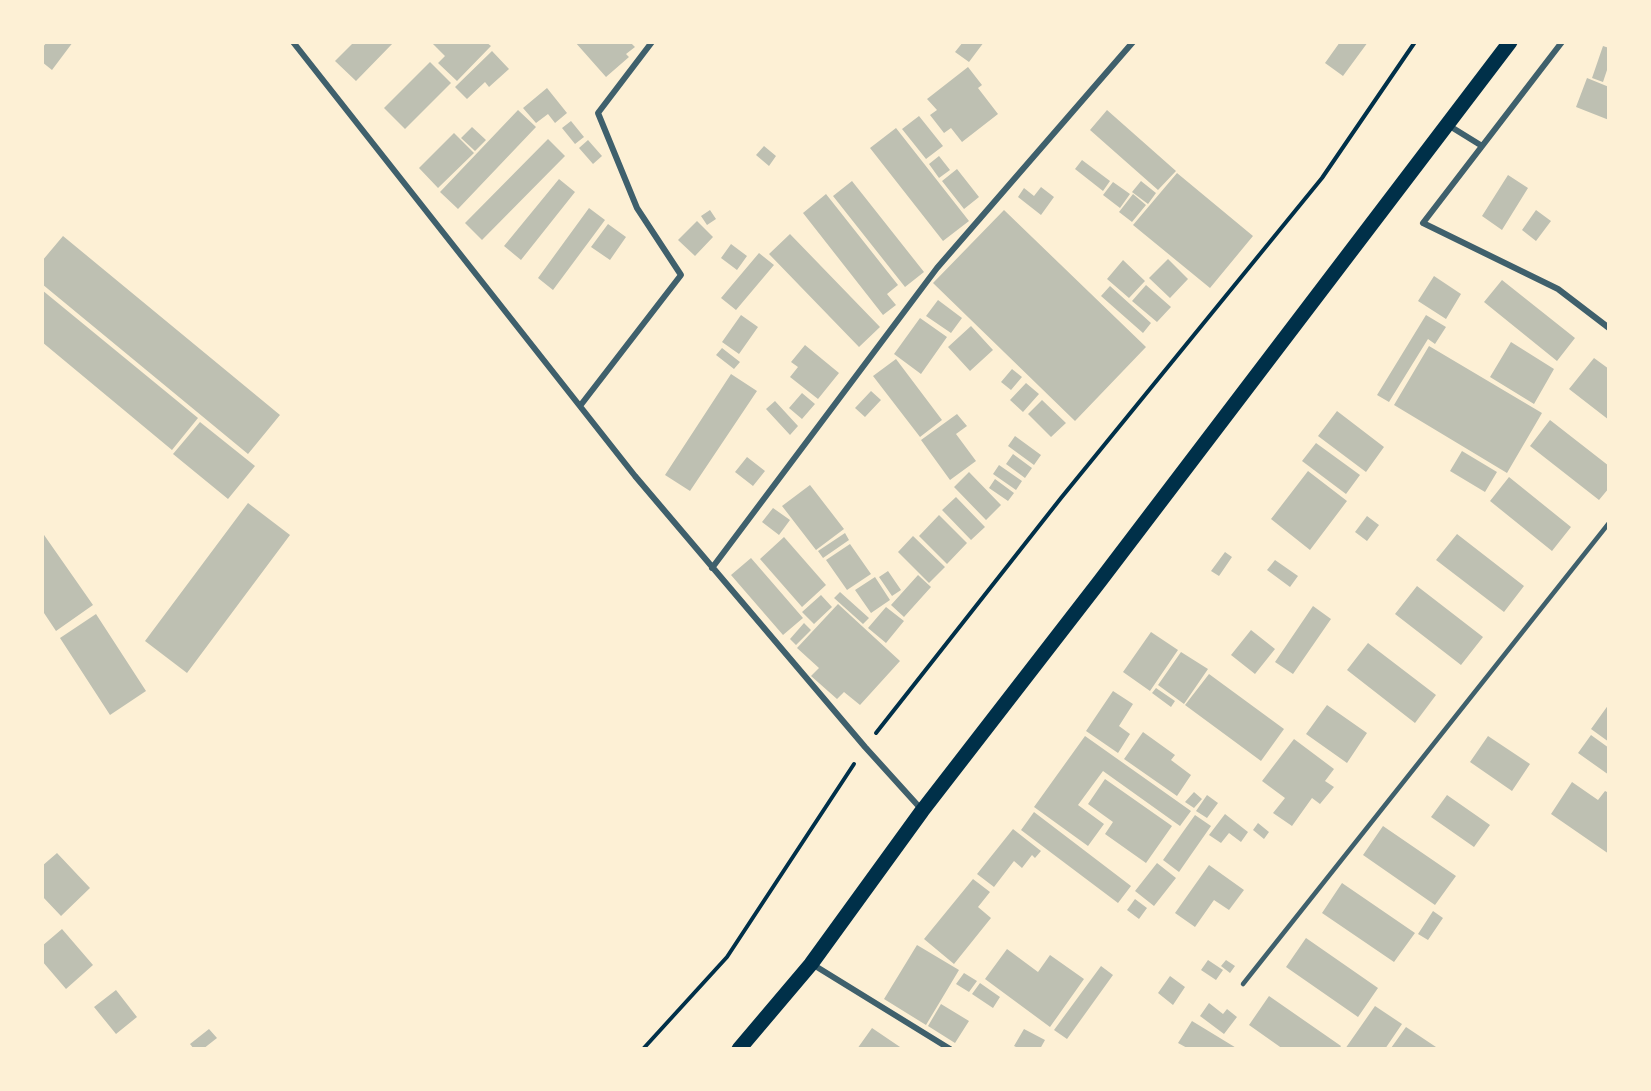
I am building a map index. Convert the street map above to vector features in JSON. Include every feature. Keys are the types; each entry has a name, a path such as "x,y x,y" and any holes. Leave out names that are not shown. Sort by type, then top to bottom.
{"main road":[{"path":"739,1049 812,964 922,811 1510,42"}],"street":[{"path":"293,42 580,406 712,568 922,811"},
{"path":"580,406 681,275 637,208 598,113 652,42"},
{"path":"712,568 937,268 1133,42"},
{"path":"1562,42 1423,223 1558,289 1609,328"},
{"path":"1447,124 1482,146"},
{"path":"812,964 950,1049"}],"lane":[{"path":"1243,984 1609,523"}],"path":[{"path":"643,1049 727,957 865,747 1061,498 1322,178 1415,42"}],"building":[{"path":"47,42 73,42 52,70 42,62 42,48"},
{"path":"354,42 394,42 356,81 335,61"},
{"path":"431,42 486,42 491,46 457,81 438,63 445,56"},
{"path":"575,42 630,42 635,47 626,54 629,57 606,77"},
{"path":"963,42 984,42 969,62 955,52"},
{"path":"1340,42 1368,42 1343,76 1325,63"},
{"path":"1603,46 1609,48 1609,64 1603,82 1592,78"},
{"path":"492,51 509,69 489,87 485,82 467,99 455,87"},
{"path":"430,62 451,83 405,129 384,108"},
{"path":"968,67 982,85 978,88 998,114 962,142 951,128 944,133 930,115 937,110 927,99"},
{"path":"1587,78 1609,87 1609,120 1576,107"},
{"path":"547,88 567,113 555,123 548,114 536,123 523,108"},
{"path":"518,110 536,127 458,209 440,192"},
{"path":"1107,110 1176,171 1158,190 1090,130"},
{"path":"919,116 943,146 926,159 902,129"},
{"path":"571,121 584,137 575,144 562,128"},
{"path":"472,127 486,140 475,151 461,138"},
{"path":"896,128 969,221 943,241 870,148"},
{"path":"454,133 474,153 438,188 419,168"},
{"path":"548,139 565,156 482,240 465,223"},
{"path":"588,140 602,156 593,164 579,148"},
{"path":"764,146 776,156 769,166 756,155"},
{"path":"939,156 950,170 939,178 929,164"},
{"path":"1082,160 1110,181 1103,191 1075,169"},
{"path":"957,169 979,197 964,209 942,181"},
{"path":"1177,173 1253,236 1210,288 1133,225"},
{"path":"1508,175 1528,188 1502,230 1482,216"},
{"path":"559,179 575,192 521,260 504,246"},
{"path":"852,181 924,272 905,287 833,196"},
{"path":"1141,181 1156,193 1148,204 1132,192"},
{"path":"1113,182 1130,194 1120,208 1103,195"},
{"path":"1041,187 1054,197 1041,215 1018,197 1024,188 1034,196"},
{"path":"826,194 898,285 887,294 896,305 883,315 803,213"},
{"path":"1133,194 1146,205 1132,222 1119,212"},
{"path":"589,208 605,220 553,290 538,278"},
{"path":"710,210 716,219 707,225 701,216"},
{"path":"1004,210 1146,347 1075,421 933,283"},
{"path":"1536,210 1551,221 1536,241 1522,230"},
{"path":"697,221 713,237 695,256 678,240"},
{"path":"608,224 626,237 610,260 591,247"},
{"path":"790,234 880,327 859,347 769,254"},
{"path":"63,236 280,415 248,454 42,284 42,261"},
{"path":"731,244 747,256 737,270 721,258"},
{"path":"759,253 774,265 736,310 721,298"},
{"path":"1168,259 1188,279 1170,298 1149,278"},
{"path":"1123,260 1145,281 1129,298 1107,279"},
{"path":"1434,276 1461,294 1446,319 1418,301"},
{"path":"1502,280 1575,338 1557,361 1484,302"},
{"path":"1146,285 1171,307 1157,322 1132,301"},
{"path":"1110,286 1151,323 1143,333 1101,296"},
{"path":"42,290 198,418 172,450 42,342"},
{"path":"938,300 962,318 951,333 926,316"},
{"path":"741,315 758,327 739,354 722,342"},
{"path":"1426,315 1446,327 1435,344 1428,339 1389,402 1377,395"},
{"path":"920,318 947,337 921,374 894,354"},
{"path":"971,326 993,350 970,371 948,347"},
{"path":"1511,342 1554,369 1534,404 1490,377"},
{"path":"805,345 839,373 818,399 790,377 798,367 791,362"},
{"path":"1429,346 1542,413 1507,473 1394,405"},
{"path":"722,348 740,362 734,369 716,355"},
{"path":"1594,358 1609,369 1609,420 1569,389"},
{"path":"896,359 942,420 920,437 873,376"},
{"path":"1012,369 1022,377 1011,390 1001,382"},
{"path":"731,374 757,391 690,491 665,475"},
{"path":"1026,383 1039,394 1023,412 1010,400"},
{"path":"871,391 881,400 865,417 855,408"},
{"path":"802,393 815,404 802,419 789,408"},
{"path":"1042,400 1066,423 1051,437 1028,414"},
{"path":"775,401 798,426 790,435 766,409"},
{"path":"1337,411 1384,447 1366,472 1318,436"},
{"path":"957,414 967,426 956,434 976,461 950,480 921,440"},
{"path":"1550,420 1609,466 1609,488 1599,500 1530,446"},
{"path":"200,422 255,466 228,499 173,454"},
{"path":"1015,436 1041,455 1034,465 1008,446"},
{"path":"1316,443 1360,475 1346,494 1302,461"},
{"path":"1462,451 1497,472 1485,492 1450,471"},
{"path":"1013,454 1032,468 1025,478 1006,464"},
{"path":"747,457 765,471 753,486 735,472"},
{"path":"999,465 1022,481 1016,490 993,474"},
{"path":"1308,471 1347,501 1310,550 1271,519"},
{"path":"969,472 1001,505 986,520 954,487"},
{"path":"1509,477 1571,527 1552,551 1490,501"},
{"path":"995,479 1014,493 1008,501 989,488"},
{"path":"810,485 844,529 816,550 782,506"},
{"path":"956,497 985,527 971,540 942,510"},
{"path":"248,503 290,535 187,673 145,641"},
{"path":"773,508 790,520 779,535 762,522"},
{"path":"939,515 967,543 947,564 919,536"},
{"path":"1367,516 1379,525 1367,541 1355,532"},
{"path":"42,532 93,605 56,631 42,610"},
{"path":"845,533 849,540 823,558 818,551"},
{"path":"1457,534 1524,586 1504,612 1436,560"},
{"path":"913,536 945,567 929,583 898,552"},
{"path":"784,537 826,585 802,607 760,559"},
{"path":"850,544 871,574 847,590 826,560"},
{"path":"1225,552 1232,557 1219,576 1211,571"},
{"path":"751,558 803,618 783,635 731,575"},
{"path":"1275,560 1298,576 1290,587 1267,570"},
{"path":"888,571 901,590 892,596 879,577"},
{"path":"918,575 931,587 904,617 891,605"},
{"path":"875,577 890,600 871,613 855,590"},
{"path":"1417,586 1483,637 1461,665 1395,614"},
{"path":"840,592 869,618 863,624 834,598"},
{"path":"821,595 832,607 814,624 802,612"},
{"path":"838,604 900,661 860,705 844,692 837,699 811,676 819,668 797,648"},
{"path":"1313,606 1331,619 1293,674 1275,662"},
{"path":"886,607 904,621 886,643 868,628"},
{"path":"96,614 146,691 110,715 60,638"},
{"path":"804,623 811,630 796,645 790,639"},
{"path":"1251,630 1275,649 1255,674 1231,655"},
{"path":"1151,632 1178,650 1150,691 1123,672"},
{"path":"1368,643 1436,695 1415,723 1347,670"},
{"path":"1181,652 1208,669 1184,704 1158,685"},
{"path":"1209,674 1284,729 1261,761 1185,705"},
{"path":"1156,688 1175,701 1171,707 1152,693"},
{"path":"1113,691 1133,704 1119,726 1130,734 1118,753 1086,731"},
{"path":"1609,704 1609,742 1591,729"},
{"path":"1327,705 1367,733 1347,763 1306,734"},
{"path":"1143,732 1175,755 1171,760 1191,775 1177,796 1124,759"},
{"path":"1591,735 1609,748 1609,775 1578,753"},
{"path":"1085,736 1191,811 1180,826 1103,771 1078,805 1104,824 1088,846 1034,807"},
{"path":"1488,736 1530,764 1512,791 1470,762"},
{"path":"1294,739 1334,769 1325,781 1334,787 1320,804 1312,798 1292,826 1273,813 1285,798 1262,781"},
{"path":"1105,779 1172,826 1146,863 1105,834 1113,822 1088,804"},
{"path":"1572,782 1598,800 1605,791 1609,793 1609,854 1551,814"},
{"path":"1194,792 1202,799 1194,808 1185,802"},
{"path":"1207,795 1218,803 1207,818 1196,811"},
{"path":"1447,795 1490,825 1474,847 1431,817"},
{"path":"1034,812 1131,886 1118,903 1021,830"},
{"path":"1225,814 1248,832 1241,842 1229,833 1221,843 1209,835"},
{"path":"1195,815 1211,826 1179,872 1163,860"},
{"path":"1258,823 1269,832 1264,839 1253,830"},
{"path":"1383,826 1456,876 1435,905 1363,855"},
{"path":"1013,829 1041,851 1035,858 1032,855 1022,868 1014,861 994,887 977,874"},
{"path":"57,853 90,888 61,916 42,896 42,866"},
{"path":"1157,863 1176,878 1154,906 1135,891"},
{"path":"1209,865 1244,890 1229,910 1214,900 1195,927 1175,913"},
{"path":"973,879 990,892 978,907 991,918 954,964 924,939"},
{"path":"1342,883 1415,933 1394,962 1322,913"},
{"path":"1135,899 1147,908 1139,919 1127,910"},
{"path":"1433,911 1443,918 1428,940 1418,934"},
{"path":"62,929 93,965 66,989 42,961 42,946"},
{"path":"1306,938 1378,988 1358,1017 1286,967"},
{"path":"917,945 959,970 926,1025 884,999"},
{"path":"1007,949 1038,972 1050,955 1084,979 1050,1027 985,979"},
{"path":"1208,960 1223,970 1216,980 1201,970"},
{"path":"1226,960 1235,966 1230,973 1221,966"},
{"path":"1101,966 1113,975 1067,1039 1054,1030"},
{"path":"964,973 977,981 969,992 956,984"},
{"path":"1170,976 1185,987 1173,1005 1158,993"},
{"path":"980,983 1000,997 993,1008 972,994"},
{"path":"116,990 137,1017 116,1034 94,1007"},
{"path":"1269,996 1341,1046 1339,1049 1283,1049 1249,1025"},
{"path":"1209,1003 1223,1014 1227,1009 1237,1017 1224,1034 1200,1016"},
{"path":"941,1004 969,1021 955,1043 928,1026"},
{"path":"1375,1006 1402,1024 1385,1049 1345,1049"},
{"path":"1192,1021 1238,1049 1189,1049 1178,1043"},
{"path":"1406,1027 1439,1049 1391,1048"},
{"path":"872,1028 903,1049 857,1049"},
{"path":"209,1029 217,1038 203,1049 194,1049 190,1044"},
{"path":"1024,1029 1045,1040 1040,1049 1020,1049 1014,1046"}]}
